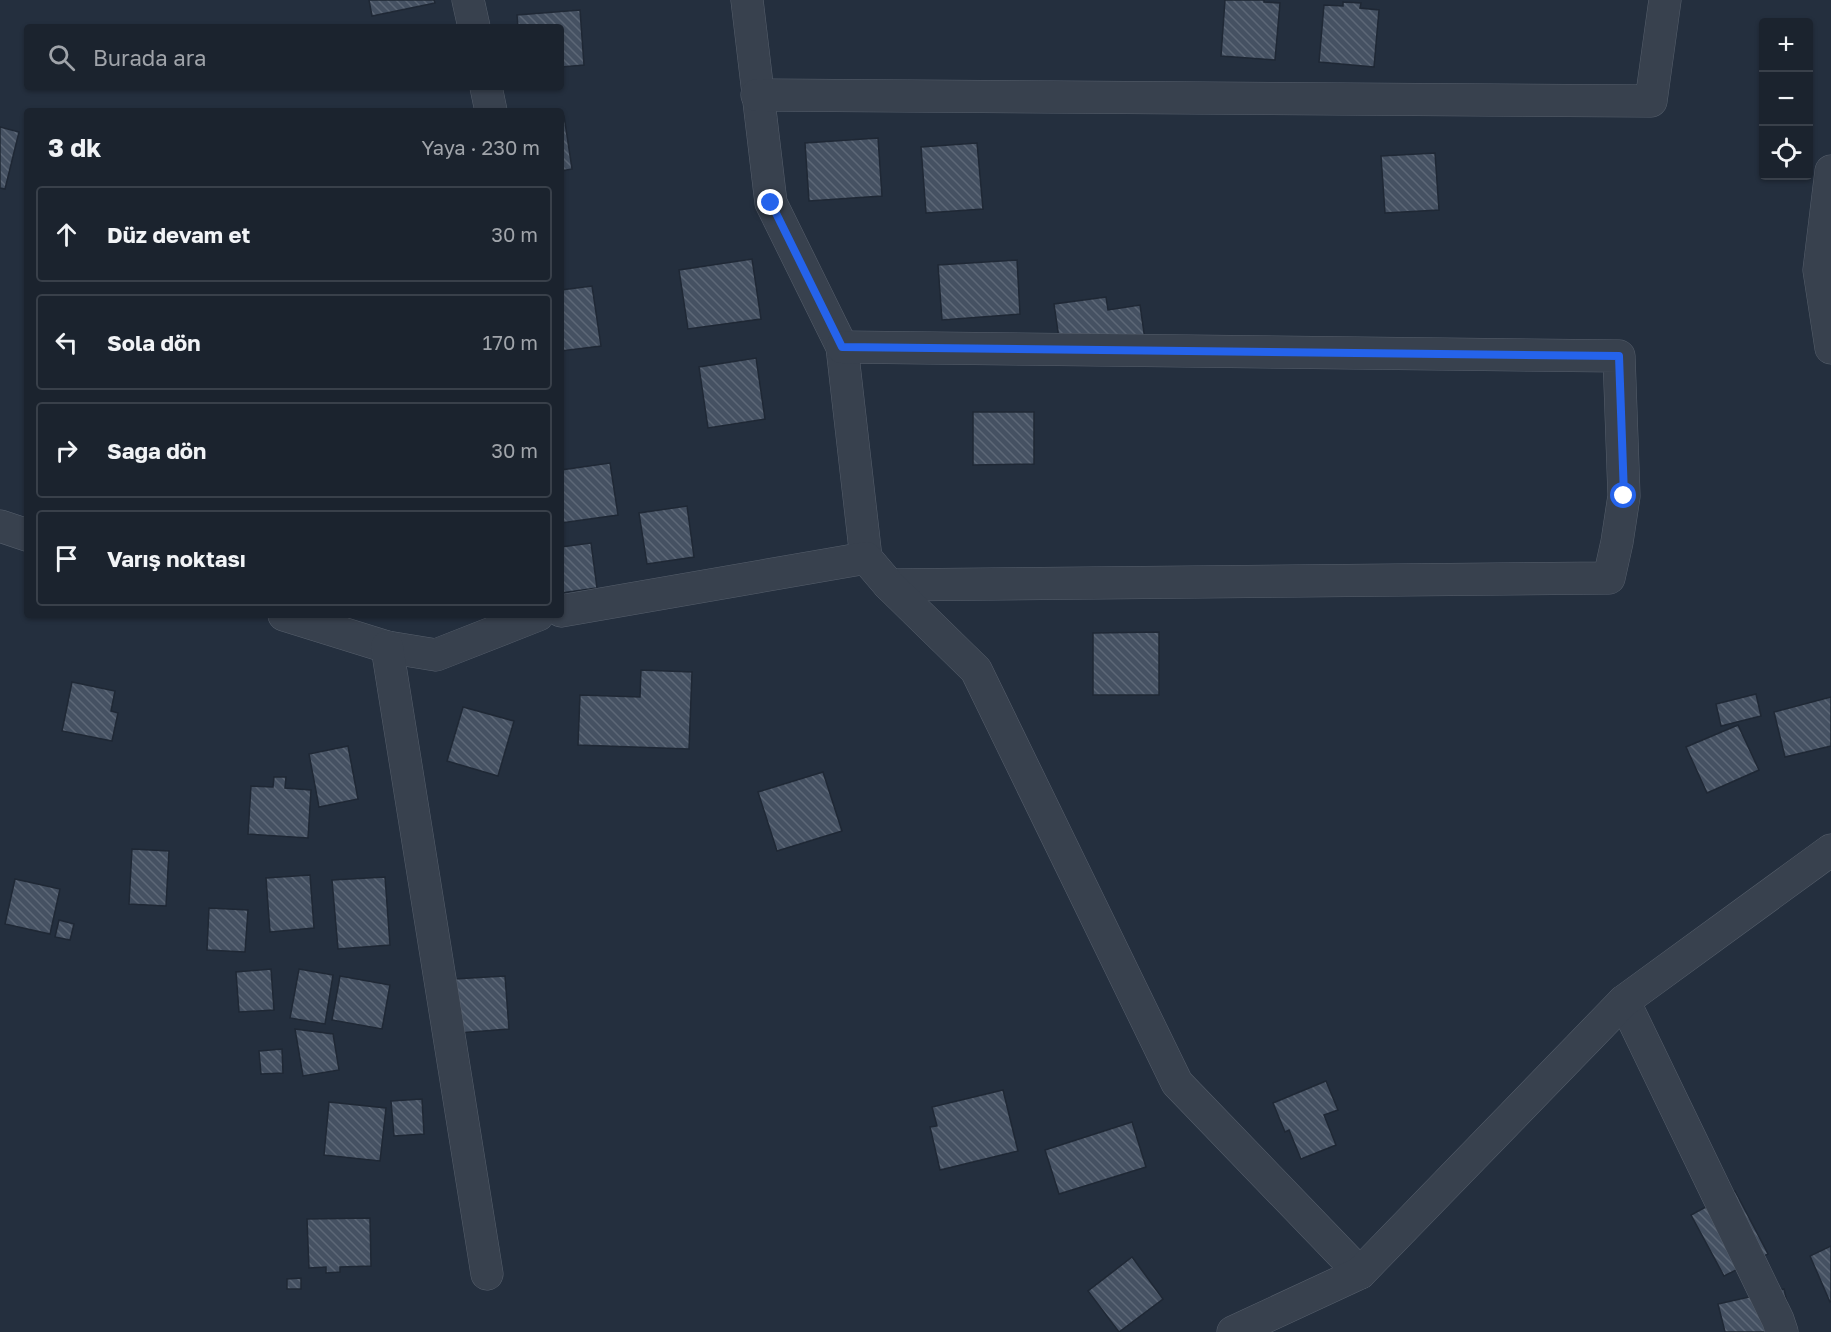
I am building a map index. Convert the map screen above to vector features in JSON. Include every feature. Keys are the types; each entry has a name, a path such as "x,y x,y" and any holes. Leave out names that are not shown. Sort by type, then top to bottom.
{"street":[{"path":"468,0 473,24"},
{"path":"747,0 771,203 842,347 866,558 976,670 1177,1083 1360,1273"},
{"path":"757,96 1651,100 1665,0"},
{"path":"487,90 490,108"},
{"path":"1831,171 1819,270 1831,348"},
{"path":"842,347 1619,356 1624,496 1609,578 890,585"},
{"path":"0,526 24,534"},
{"path":"564,610 866,558"},
{"path":"294,618 387,647 436,655 530,618"},
{"path":"387,647 487,1274"},
{"path":"1233,1332 1360,1273 1623,1001 1831,850"},
{"path":"1623,1001 1773,1309 1782,1332"}],"building":[{"path":"369,0 434,0 435,3 372,16"},
{"path":"1225,0 1264,0 1264,2 1280,3 1275,60 1221,56"},
{"path":"1343,2 1361,3 1360,8 1379,10 1374,67 1319,62 1324,5 1343,6"},
{"path":"580,10 584,65 564,67 564,24 518,24 517,15"},
{"path":"564,116 572,169 564,170"},
{"path":"0,127 19,132 5,189 0,188"},
{"path":"878,138 882,196 809,201 805,143"},
{"path":"977,143 983,209 926,213 921,147"},
{"path":"1435,153 1439,210 1385,213 1381,156"},
{"path":"752,259 761,319 688,329 679,270"},
{"path":"1017,260 1020,314 942,320 938,265"},
{"path":"592,286 601,346 564,351 564,290"},
{"path":"1106,297 1108,310 1140,305 1146,347 1062,359 1054,304"},
{"path":"756,358 765,419 708,428 699,367"},
{"path":"973,412 1034,412 1034,464 973,465"},
{"path":"610,463 618,515 564,523 564,470"},
{"path":"687,506 694,557 647,564 639,513"},
{"path":"591,543 597,588 564,593 564,547"},
{"path":"1159,632 1159,695 1093,695 1093,633"},
{"path":"641,670 692,672 689,749 578,745 580,695 640,697"},
{"path":"72,682 115,691 111,711 118,713 112,741 62,731"},
{"path":"1756,694 1761,716 1721,726 1716,704"},
{"path":"1831,697 1831,746 1785,757 1774,712"},
{"path":"463,707 514,721 498,776 447,761"},
{"path":"1738,725 1759,770 1707,793 1686,747"},
{"path":"348,746 358,799 319,807 309,754"},
{"path":"823,772 842,831 777,851 758,792"},
{"path":"274,777 286,777 285,788 311,790 308,838 248,834 251,786 273,787"},
{"path":"132,849 169,851 166,906 129,904"},
{"path":"310,875 314,928 270,932 266,878"},
{"path":"385,877 390,945 338,949 332,880"},
{"path":"15,879 60,889 50,934 5,924"},
{"path":"209,908 248,910 245,952 207,950"},
{"path":"59,920 74,924 70,940 55,937"},
{"path":"271,969 274,1010 239,1012 236,972"},
{"path":"299,969 333,975 325,1024 290,1018"},
{"path":"340,976 390,985 382,1029 332,1020"},
{"path":"505,976 509,1029 458,1033 454,979"},
{"path":"295,1029 333,1034 339,1070 303,1076"},
{"path":"282,1049 283,1073 261,1074 259,1051"},
{"path":"1326,1081 1338,1110 1324,1115 1336,1145 1301,1159 1289,1130 1285,1132 1273,1103"},
{"path":"1003,1090 1018,1151 940,1170 930,1127 937,1126 932,1107"},
{"path":"422,1099 424,1134 394,1136 391,1101"},
{"path":"329,1102 386,1108 380,1161 324,1155"},
{"path":"1132,1122 1146,1167 1059,1194 1045,1150"},
{"path":"1735,1191 1768,1254 1724,1276 1691,1215"},
{"path":"370,1218 371,1266 340,1267 340,1272 326,1273 326,1267 309,1268 307,1219"},
{"path":"1831,1246 1831,1301 1830,1302 1810,1256"},
{"path":"1132,1257 1163,1299 1119,1332 1088,1291"},
{"path":"301,1278 301,1289 287,1289 287,1279"},
{"path":"1784,1289 1793,1329 1780,1332 1725,1332 1718,1304"}],"route":[{"path":"771,203 842,347 1619,356 1624,496"}]}
